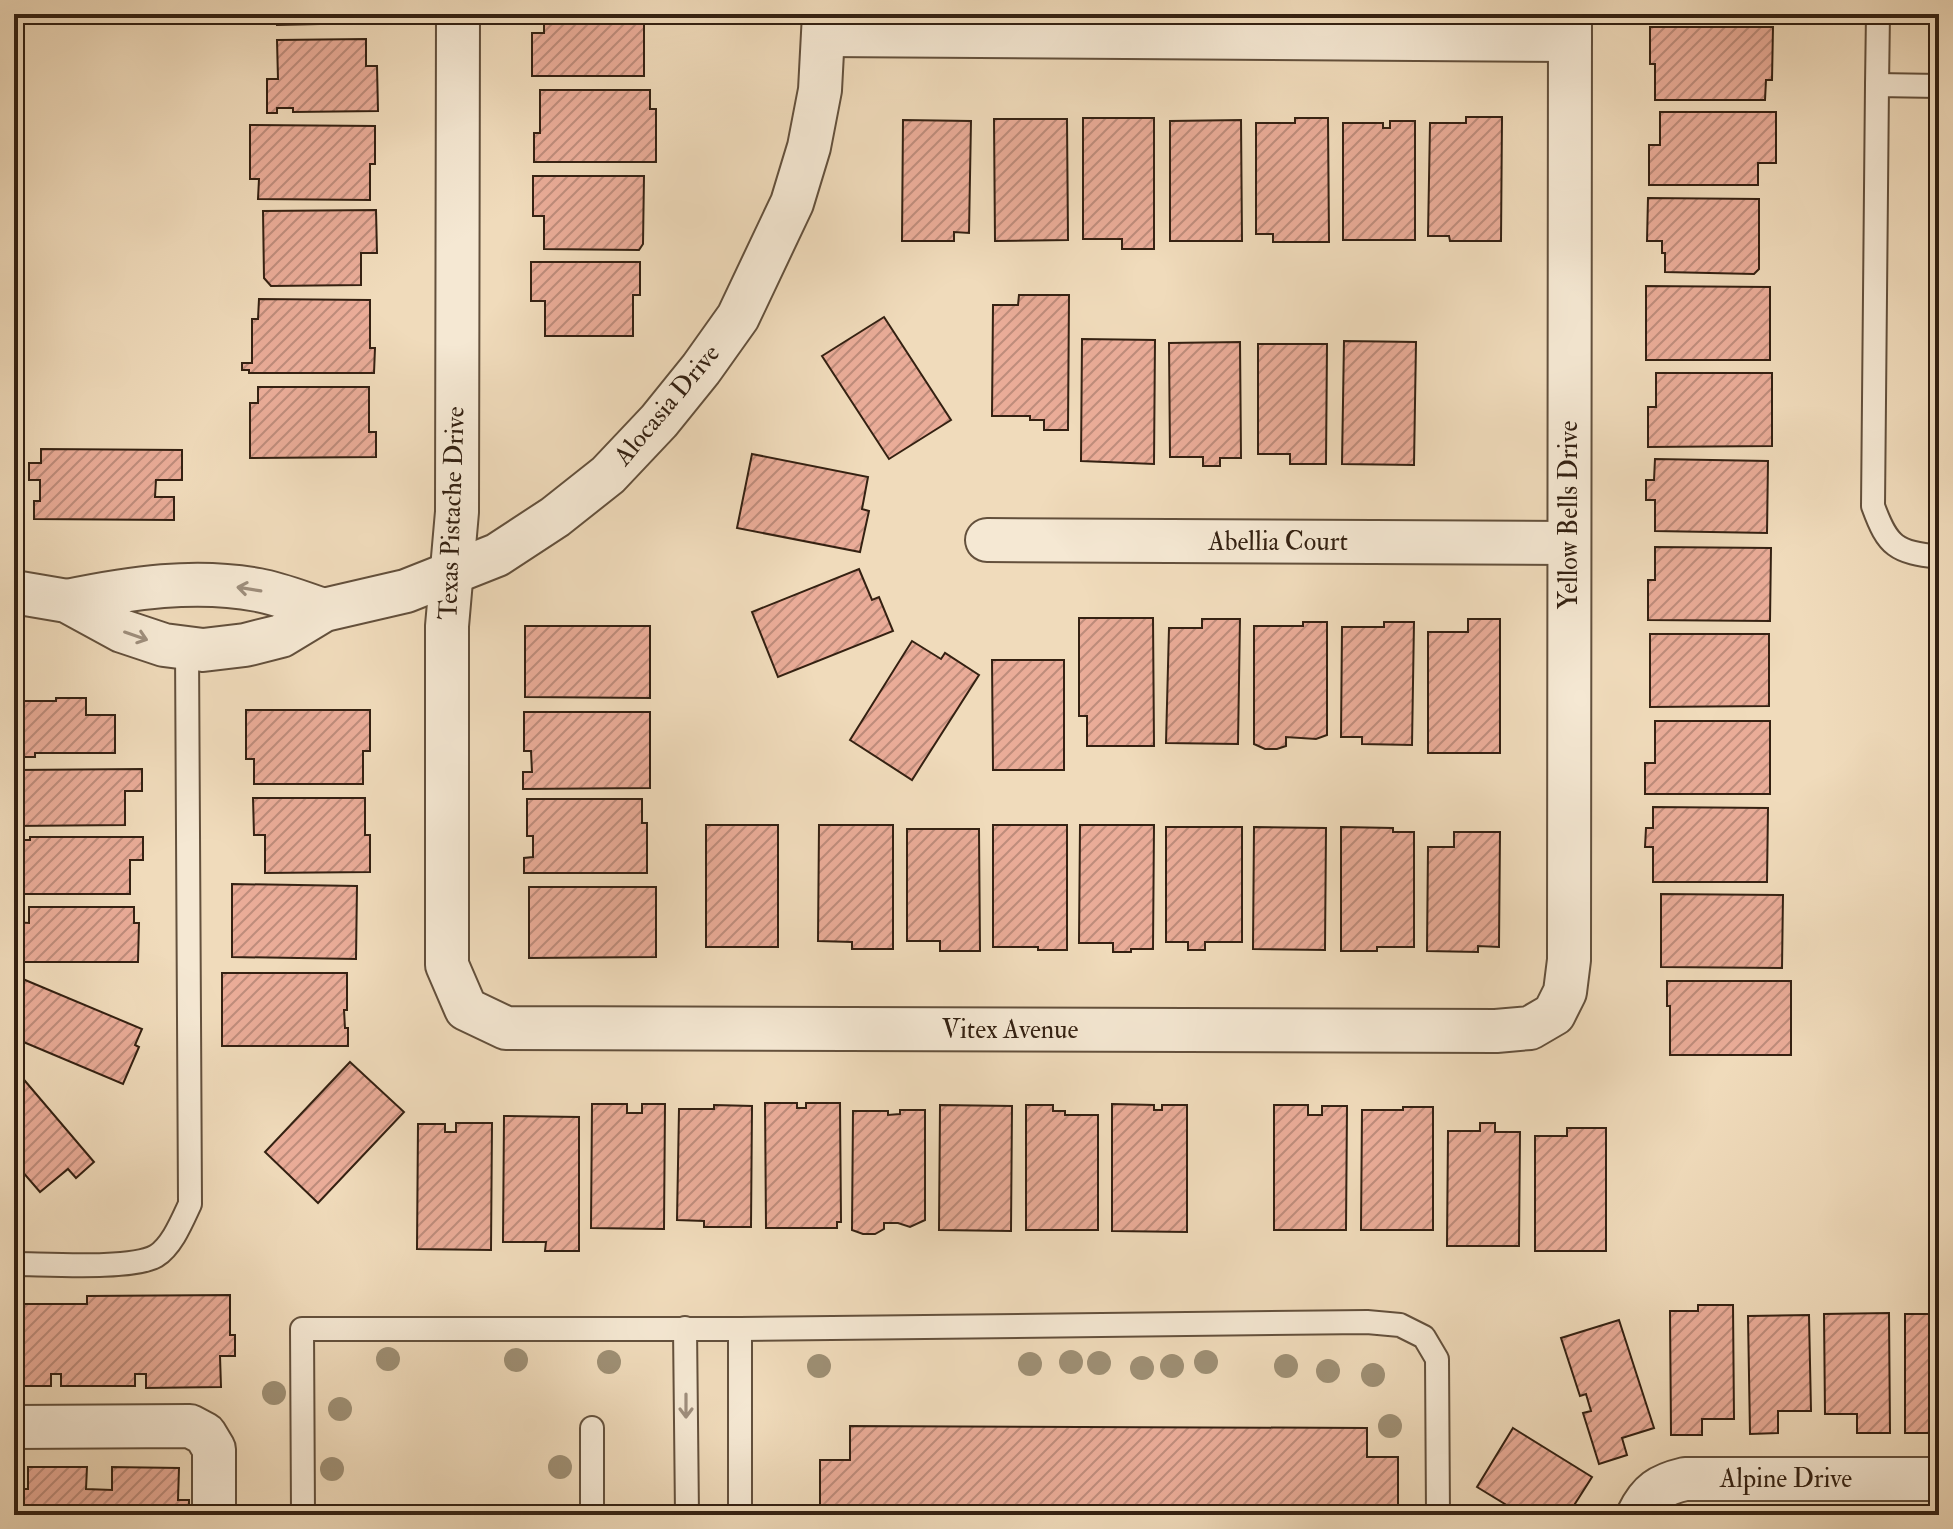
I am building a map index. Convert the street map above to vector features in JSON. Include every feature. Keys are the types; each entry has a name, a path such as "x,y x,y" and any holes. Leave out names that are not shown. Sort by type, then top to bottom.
{"street":[{"name":"Texas Pistache Drive","path":"458,14 457,512 447,626 447,965 466,1009"},
{"name":"Alocasia Drive","path":"14,592 67,601 122,631 164,645 203,650 245,645 281,636 324,610 406,591 497,555 555,517 608,475 659,421 738,317 792,203 809,147 820,90 824,25"},
{"path":"824,25 1570,27"},
{"name":"Yellow Bells Drive","path":"1554,1014 1565,992 1569,960 1570,27"},
{"name":"Abellia Court","path":"987,540 1569,543"},
{"name":"Alocasia Drive","path":"67,601 168,585 216,584 261,590 324,610"},
{"name":"Vitex Avenue","path":"466,1009 506,1028 1496,1031 1530,1028 1554,1014"},
{"path":"14,1427 190,1426 205,1434 214,1449 214,1515"},
{"name":"Alpine Drive","path":"1640,1510 1647,1497 1660,1488 1685,1479 1939,1479"}],"lane":[{"path":"1878,14 1873,506 1882,530 1893,545 1920,555 1939,557"},
{"path":"1877,85 1939,86"},
{"path":"14,1264 126,1264 156,1256 175,1235 190,1204 187,648"},
{"path":"303,1515 302,1329 740,1329 1367,1322 1400,1325 1424,1337 1437,1359 1438,1515"},
{"path":"685,1328 687,1515"},
{"path":"740,1329 740,1515"},
{"path":"592,1428 592,1515"}],"building":[{"path":"277,14 364,14 364,23 277,25"},
{"path":"544,14 644,14 644,76 532,76 532,33 544,33"},
{"path":"1650,27 1773,27 1772,80 1766,80 1765,100 1655,100 1655,64 1650,64"},
{"path":"366,39 366,66 377,66 378,111 293,112 293,108 277,108 277,113 267,113 267,79 278,79 277,40"},
{"path":"540,90 650,90 650,109 656,109 656,162 534,162 534,133 540,133"},
{"path":"1660,112 1776,112 1776,163 1758,163 1758,185 1649,185 1649,145 1660,145"},
{"path":"1466,117 1502,117 1501,241 1450,241 1449,236 1428,236 1430,123 1466,123"},
{"path":"1083,118 1154,118 1154,249 1122,249 1122,239 1083,239"},
{"path":"1295,118 1328,118 1329,242 1273,242 1273,234 1256,234 1256,123 1295,123"},
{"path":"994,119 1067,119 1068,240 995,241"},
{"path":"903,120 971,121 969,233 954,232 954,241 902,241"},
{"path":"1241,120 1242,241 1170,241 1170,121"},
{"path":"1390,121 1415,121 1415,240 1343,240 1343,123 1383,123 1383,128 1390,128"},
{"path":"250,125 375,126 375,164 370,164 370,200 258,199 259,179 250,179"},
{"path":"533,176 644,176 643,244 639,250 544,249 544,216 533,216"},
{"path":"1648,198 1759,199 1759,269 1754,274 1665,272 1662,241 1647,241"},
{"path":"376,210 377,253 361,253 361,285 271,286 264,278 263,211"},
{"path":"531,262 640,262 640,295 633,295 633,336 545,336 545,301 531,301"},
{"path":"1646,286 1770,287 1770,360 1646,360"},
{"path":"1019,295 1069,295 1068,430 1044,430 1044,420 1030,420 1030,416 992,416 993,305 1018,305"},
{"path":"259,299 370,300 370,348 375,348 374,373 249,373 249,370 242,370 242,363 252,363 252,319 258,319"},
{"path":"884,317 951,420 889,459 822,356"},
{"path":"1082,339 1155,340 1154,464 1081,461"},
{"path":"1344,341 1416,342 1414,465 1342,464"},
{"path":"1240,342 1241,458 1220,458 1220,466 1203,466 1203,457 1170,457 1169,343"},
{"path":"1258,344 1327,344 1326,464 1290,464 1290,454 1258,454"},
{"path":"1656,373 1772,373 1772,446 1648,447 1648,407 1656,407"},
{"path":"258,387 369,387 369,432 376,432 376,457 250,458 250,403 258,403"},
{"path":"41,449 182,450 182,480 156,480 155,497 174,497 174,520 34,519 34,501 40,501 40,480 29,480 29,463 41,463"},
{"path":"752,454 868,477 862,509 869,511 860,552 737,528"},
{"path":"1655,459 1768,461 1767,533 1655,531 1655,500 1646,500 1646,480 1654,480"},
{"path":"1655,547 1771,548 1770,621 1648,620 1648,580 1655,580"},
{"path":"859,569 872,600 879,597 893,631 778,677 752,612"},
{"path":"1079,618 1153,618 1154,746 1087,746 1087,716 1079,716"},
{"path":"1202,619 1240,619 1238,744 1166,743 1169,628 1202,628"},
{"path":"1468,619 1500,619 1500,753 1428,753 1428,632 1468,632"},
{"path":"1303,622 1327,622 1327,735 1316,739 1286,737 1286,746 1265,749 1254,744 1254,626 1303,626"},
{"path":"1384,622 1414,622 1412,745 1362,744 1362,737 1341,737 1342,627 1384,627"},
{"path":"525,626 650,626 650,698 525,697"},
{"path":"1650,634 1769,634 1769,706 1650,707"},
{"path":"912,641 941,659 945,653 979,675 912,780 850,740"},
{"path":"992,660 1064,660 1064,770 993,770"},
{"path":"56,698 86,698 86,715 115,715 115,753 35,753 35,757 20,757 20,736 14,736 14,701 56,701"},
{"path":"246,710 370,710 370,751 363,751 363,784 254,784 254,759 246,759"},
{"path":"524,712 650,712 650,788 523,789 523,772 532,772 531,751 524,751"},
{"path":"1655,721 1770,721 1770,794 1645,794 1645,763 1655,763"},
{"path":"142,769 142,791 125,791 125,825 14,826 14,770"},
{"path":"253,798 365,798 365,835 370,835 370,872 265,873 265,835 254,835"},
{"path":"527,799 642,799 642,823 647,823 647,873 524,873 524,858 533,857 533,836 527,836"},
{"path":"1653,807 1768,808 1767,882 1653,882 1653,847 1645,847 1646,828 1653,828"},
{"path":"706,825 778,825 778,947 706,947"},
{"path":"819,825 893,825 893,949 852,949 852,942 818,941"},
{"path":"993,825 1067,825 1067,950 993,947"},
{"path":"1080,825 1154,825 1153,949 1113,952 1113,943 1079,943"},
{"path":"1166,827 1242,827 1242,942 1205,942 1205,950 1188,950 1188,942 1166,942"},
{"path":"1254,827 1326,828 1325,950 1253,949"},
{"path":"1341,827 1393,828 1393,832 1414,832 1414,947 1341,951"},
{"path":"907,829 979,829 980,951 940,951 940,941 907,941"},
{"path":"1454,832 1500,832 1499,947 1478,946 1478,952 1427,951 1428,847 1454,847"},
{"path":"30,837 143,837 143,860 130,860 130,894 14,894 14,840 30,840"},
{"path":"232,884 357,886 356,959 232,957"},
{"path":"529,887 656,887 656,957 529,958"},
{"path":"1661,894 1783,895 1782,968 1661,967"},
{"path":"29,907 134,907 134,923 139,923 138,962 14,962 14,922 29,923"},
{"path":"222,973 347,973 347,1010 344,1010 348,1046 222,1046"},
{"path":"18,977 142,1029 135,1045 139,1047 123,1084 14,1038 14,987"},
{"path":"1667,981 1791,981 1791,1055 1670,1055"},
{"path":"350,1062 404,1112 318,1203 265,1152"},
{"path":"14,1068 94,1162 76,1178 68,1169 40,1192 14,1162"},
{"path":"765,1103 797,1103 797,1108 806,1108 806,1103 840,1103 841,1222 837,1222 837,1228 766,1228"},
{"path":"592,1104 627,1104 627,1113 642,1113 642,1104 665,1104 664,1229 591,1228"},
{"path":"1112,1104 1154,1105 1154,1110 1162,1110 1162,1105 1187,1105 1187,1232 1112,1231"},
{"path":"714,1105 752,1106 751,1227 704,1227 704,1221 677,1220 679,1109 714,1109"},
{"path":"940,1105 1012,1106 1011,1231 939,1230"},
{"path":"1026,1105 1053,1105 1053,1111 1065,1111 1065,1115 1098,1115 1098,1230 1026,1230"},
{"path":"1274,1105 1308,1105 1308,1115 1322,1115 1322,1106 1347,1106 1346,1230 1274,1230"},
{"path":"1403,1107 1433,1107 1433,1230 1361,1230 1362,1110 1403,1110"},
{"path":"900,1110 925,1110 925,1220 910,1227 884,1223 884,1229 875,1234 863,1234 852,1230 853,1111 888,1111 888,1115 900,1114"},
{"path":"504,1116 579,1117 579,1251 545,1251 546,1242 503,1242"},
{"path":"456,1123 492,1123 491,1250 417,1249 418,1124 445,1124 445,1132 456,1132"},
{"path":"1480,1123 1495,1123 1495,1132 1520,1132 1519,1246 1447,1246 1448,1131 1480,1131"},
{"path":"1567,1128 1606,1128 1606,1251 1535,1251 1535,1136 1567,1136"},
{"path":"230,1295 230,1335 235,1335 235,1356 220,1356 221,1387 146,1388 146,1374 135,1374 135,1386 61,1386 61,1374 51,1374 51,1386 14,1386 14,1304 87,1304 87,1296"},
{"path":"1698,1305 1733,1305 1734,1419 1702,1419 1702,1435 1671,1435 1670,1311 1698,1311"},
{"path":"1933,1308 1939,1308 1939,1417 1936,1417 1936,1433 1905,1433 1905,1314 1933,1314"},
{"path":"1889,1313 1890,1433 1857,1433 1857,1414 1825,1414 1824,1314"},
{"path":"1809,1315 1811,1411 1778,1411 1778,1433 1750,1434 1748,1316"},
{"path":"1619,1320 1654,1428 1622,1438 1627,1455 1599,1464 1583,1413 1591,1411 1586,1394 1580,1396 1561,1338"},
{"path":"850,1426 1367,1428 1367,1457 1398,1457 1398,1515 820,1515 820,1460 850,1460"},
{"path":"1513,1428 1592,1477 1573,1507 1586,1515 1523,1515 1477,1487"},
{"path":"28,1467 87,1467 86,1489 112,1490 112,1467 179,1468 178,1500 189,1500 189,1515 14,1515 14,1489 28,1489"}]}
